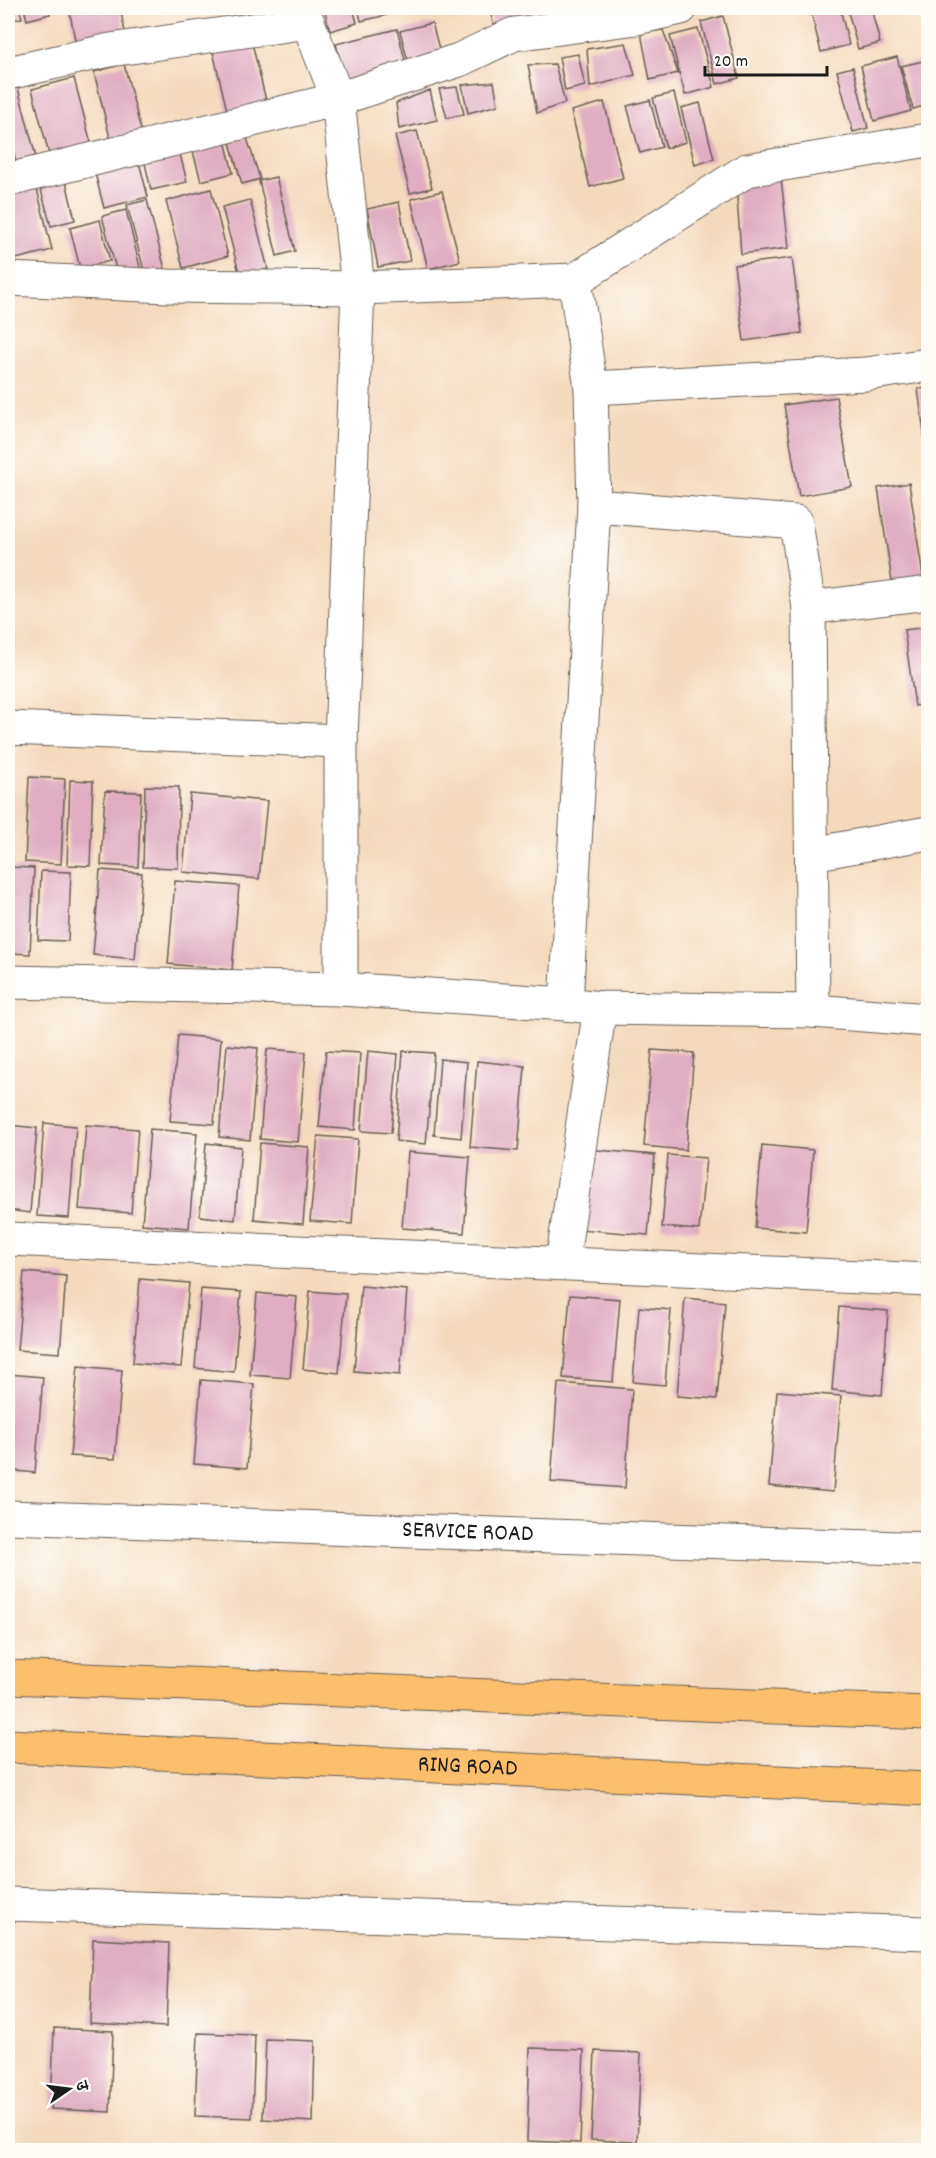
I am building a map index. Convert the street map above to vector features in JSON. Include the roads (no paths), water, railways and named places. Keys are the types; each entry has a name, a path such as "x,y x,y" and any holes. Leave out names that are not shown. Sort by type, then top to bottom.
{"main road":[{"path":"8,1677 928,1713"},
{"name":"RING ROAD","path":"8,1746 928,1788"}],"street":[{"path":"8,180 338,99 459,60 514,34 637,18 681,8"},
{"path":"8,73 110,50 309,22 338,99 358,288 341,741 341,989"},
{"path":"8,279 169,286 358,288 575,280 747,170 928,140"},
{"path":"566,1004 594,506 591,388 575,280"},
{"path":"591,388 866,374 928,365"},
{"path":"594,506 796,522 809,608 813,1011"},
{"path":"809,608 928,593"},
{"path":"8,728 341,741"},
{"path":"813,855 928,833"},
{"path":"8,982 341,989 600,1008 813,1011 928,1020"},
{"path":"562,1263 600,1008"},
{"path":"8,1239 928,1280"},
{"name":"SERVICE ROAD","path":"8,1517 928,1549"},
{"path":"8,1904 928,1933"}]}
